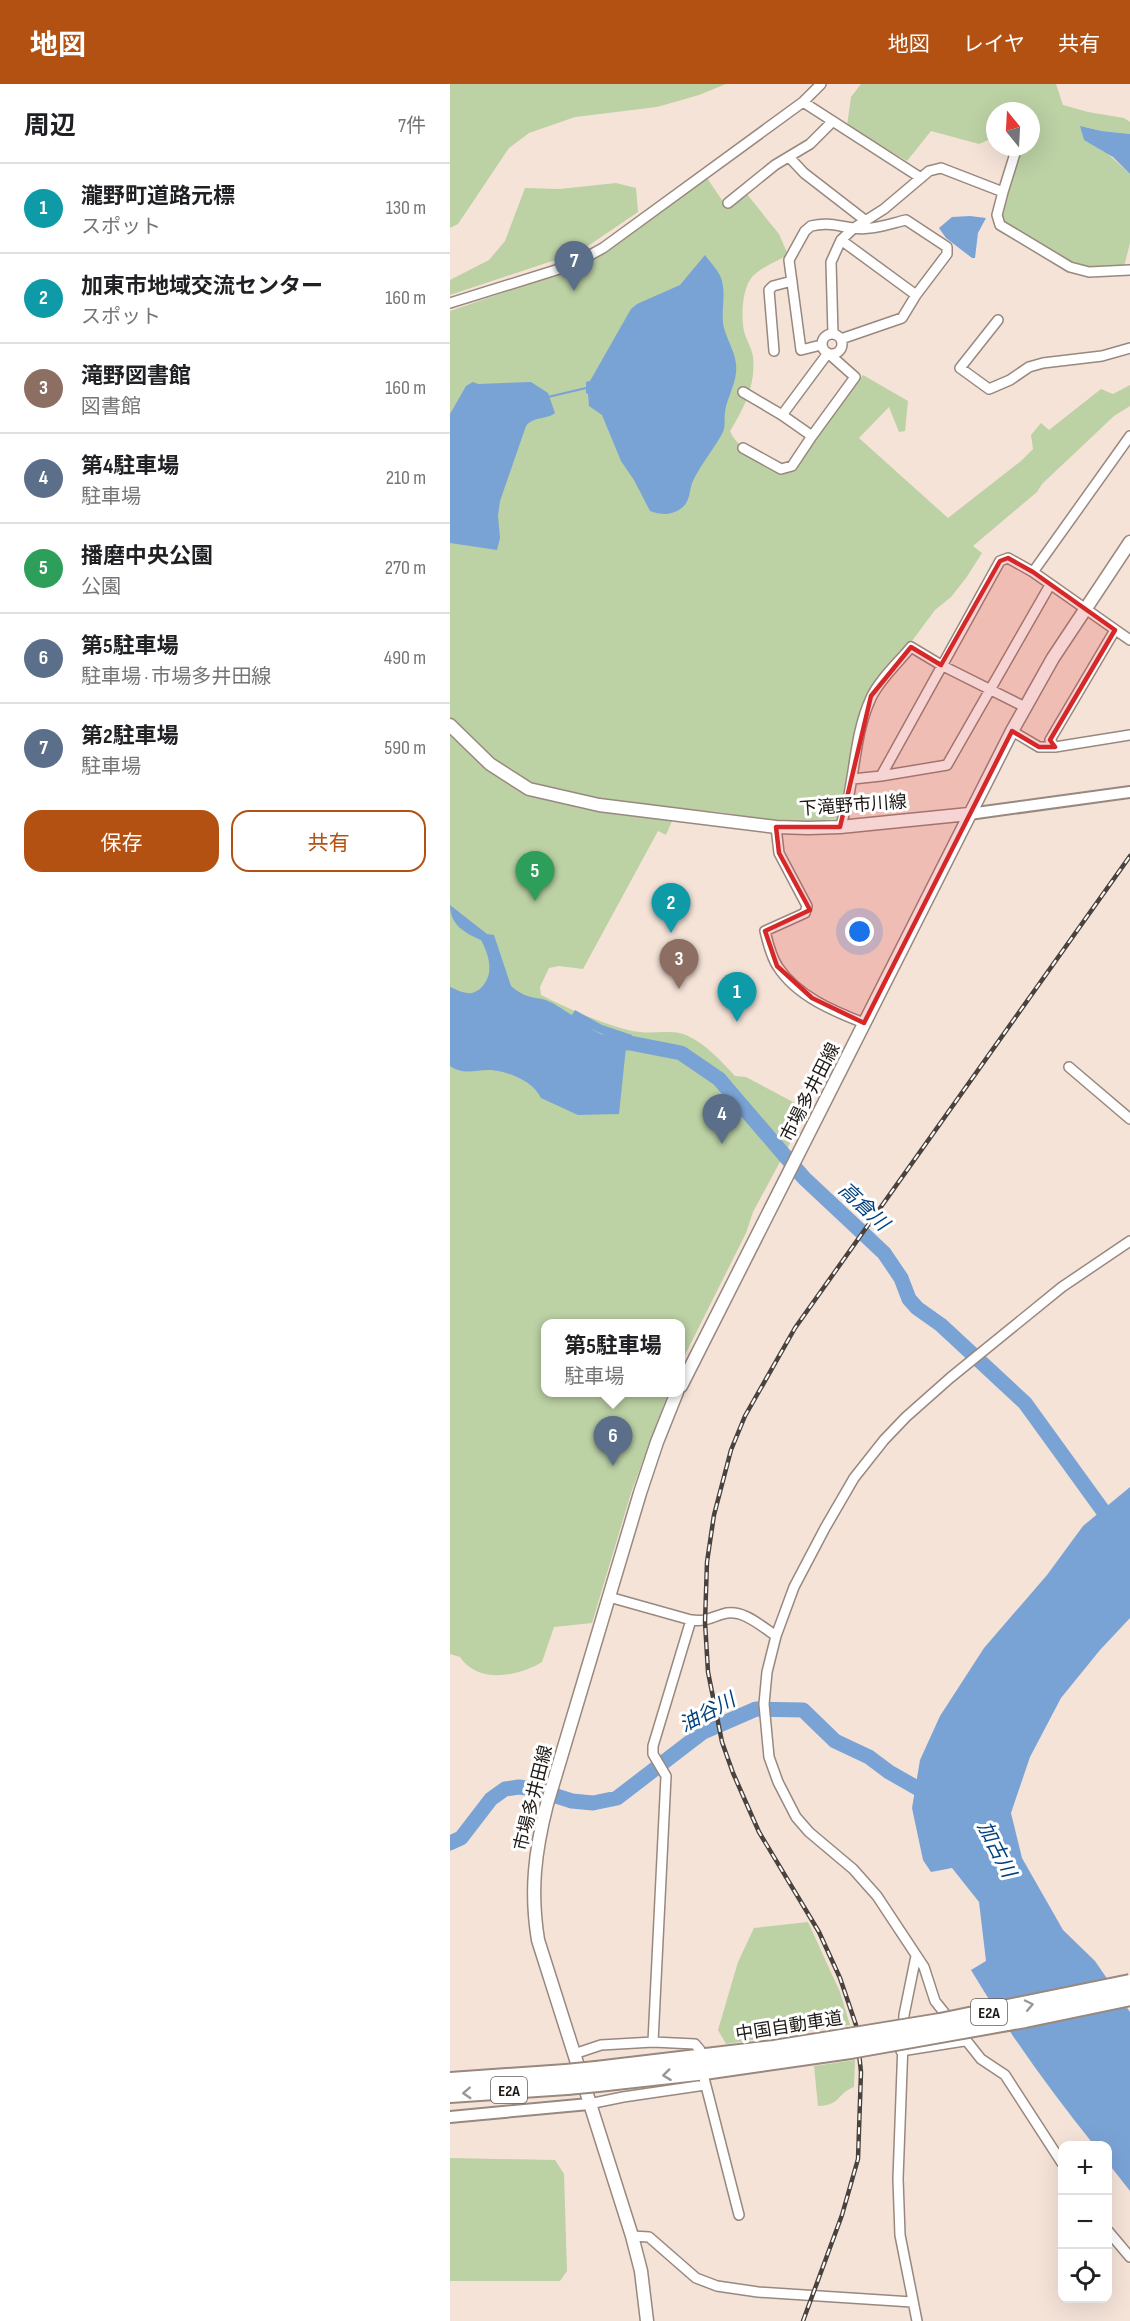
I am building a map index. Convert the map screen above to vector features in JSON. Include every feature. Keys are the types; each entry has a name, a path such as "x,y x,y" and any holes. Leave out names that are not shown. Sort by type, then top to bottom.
{"highway":[{"name":"中国自動車道","path":"849,2043 1130,1983"},
{"name":"中国自動車道","path":"450,2081 597,2077 763,2051 849,2043 1025,2019 1130,1997"},
{"name":"中国自動車道","path":"450,2094 566,2079"}],"main road":[{"path":"969,814 1025,707 1084,610 1130,542"},
{"name":"下滝野市川線","path":"450,725 490,764 529,789 599,806 776,827 840,827 969,814"},
{"name":"市場多井田線","path":"685,1377 709,1325 788,1175 969,814"},
{"name":"市場多井田線","path":"647,2321 641,2271 632,2236 545,1964 534,1915 533,1889 547,1804 657,1442 675,1397"}],"street":[{"path":"450,303 572,265 603,248 803,102 821,84"},
{"path":"803,102 921,178"},
{"path":"728,203 775,165 810,144 832,122"},
{"path":"1014,156 997,215 1000,225 1006,231 1070,267 1089,272 1130,270"},
{"path":"789,157 804,173 866,221"},
{"path":"828,353 839,351 842,343 837,337 831,262 841,240 854,228 884,209 928,171 941,168 1003,192"},
{"path":"743,448 781,469 792,466 855,377 824,350 822,345 825,336 837,337 902,318 947,254 947,247 906,220 873,228 854,228 837,224 811,226 789,260 801,350 822,345"},
{"path":"841,240 916,295"},
{"path":"774,351 769,290 773,286 792,281"},
{"path":"998,320 960,368 989,389 1011,380 1029,367 1043,363 1102,356 1130,348"},
{"path":"782,415 828,353"},
{"path":"743,392 812,436"},
{"path":"1033,572 1130,436"},
{"path":"881,776 1000,561 1008,558 1033,572 1084,610 1130,640"},
{"path":"853,779 947,765 1050,585"},
{"path":"1055,747 1050,740 1115,630"},
{"path":"840,827 848,805 858,739 871,696 911,647 941,665 1025,707"},
{"path":"1012,731 1039,747 1055,747 1130,735"},
{"path":"969,814 1130,792"},
{"path":"776,827 779,853 807,906 805,913 765,931 777,966 794,986 812,998 840,1014 864,1023"},
{"path":"1069,1067 1130,1119"},
{"path":"1058,2157 1005,2075 981,2059 964,2041 935,2001 924,1967 877,1896 853,1869 809,1832 796,1817 778,1782 769,1757 764,1704 767,1672 776,1636 794,1587 854,1478 884,1440 950,1378 1062,1287 1130,1241"},
{"path":"609,1597 705,1622 728,1612 745,1616 776,1636"},
{"path":"653,2042 666,1776 653,1754 653,1746 691,1620"},
{"path":"916,1956 904,2015 898,2179 900,2235 917,2321"},
{"path":"902,2051 964,2041"},
{"path":"574,2054 601,2045 653,2042 695,2044 700,2050"},
{"path":"450,2117 590,2104 705,2081 739,2216"},
{"path":"632,2236 649,2237 696,2278 717,2286 758,2292 912,2302"},
{"path":"1112,2237 1130,2257"}],"highlighted area":[{"path":"1008,558 1033,572 1115,630 1050,740 1055,747 1039,747 1012,731 864,1023 812,998 777,966 765,931 810,910 779,853 776,827 840,827 871,696 911,647 941,665 1000,561"}],"green space":[{"path":"450,84 726,84 699,95 657,107 575,117 529,133 509,148 458,224 450,228"},
{"path":"861,84 1056,84 1063,105 1124,118 1130,122 1130,134 1085,127 1107,153 1130,174 1130,243 1124,267 1095,268 1067,262 1001,221 999,216 1019,156 1040,156 1040,102 986,102 986,141 979,144 931,131 907,161 847,126 851,97"},
{"path":"707,178 728,209 746,193 779,234 788,255 756,273 746,288 743,303 744,331 753,357 753,377 744,405 730,431 734,438 745,449 781,469 792,466 863,375 908,401 905,431 899,432 889,407 859,438 948,518 1033,449 1031,435 1041,423 1049,430 1101,389 1113,394 1130,385 1130,406 1114,416 1042,484 1037,492 973,546 982,553 966,578 951,597 935,610 871,696 840,818 784,823 716,812 689,811 675,814 666,835 658,831 583,969 559,966 549,968 540,987 541,995 576,1012 616,1027 640,1032 675,1032 693,1038 735,1076 746,1077 808,1110 753,1212 746,1233 685,1355 685,1319 541,1319 541,1397 667,1397 631,1493 592,1623 554,1627 542,1662 521,1671 498,1675 477,1671 468,1666 460,1657 450,1654 450,311 543,279 605,252"},
{"path":"616,183 636,188 638,212 579,252 450,295 450,280 489,260 505,241 525,188 560,189"},
{"path":"808,1922 840,1992 850,2025 726,2044 718,2030 738,1962 754,1928"},
{"path":"855,2060 854,2087 831,2104 818,2106 814,2066"},
{"path":"450,2158 555,2160 564,2174 567,2271 560,2281 450,2281"}],"water":[{"path":"1080,126 1130,134 1130,174 1113,157 1084,140"},
{"path":"952,217 986,218 978,233 975,258 946,238 939,228"},
{"path":"705,255 718,272 723,284 723,322 736,360 735,377 726,407 723,431 696,475 686,503 676,511 659,514 650,511 621,461 602,415 589,406 586,382 590,381 631,309 637,304 680,285"},
{"path":"473,382 478,384 531,382 548,393 555,413 526,426 500,501 498,516 500,538 497,550 450,543 450,414 466,386"},
{"path":"450,905 487,934 494,935 511,986 515,989 525,995 550,1002 572,1015 575,1010 602,1025 632,1035 630,1046 589,1028 626,1047 619,1114 578,1115 541,1098 526,1082 513,1075 492,1070 460,1071 450,1066 450,987 466,993 475,992 481,988 488,977 489,964 481,940 464,931 456,923"},
{"name":"加古川","path":"1130,1487 1130,1618 1100,1650 1061,1698 1030,1757 1011,1813 1022,1858 1063,1930 1095,1961 1130,2012 1130,2191 1112,2168 1112,2141 1091,2141 1014,2038 971,1970 986,1961 979,1902 952,1868 931,1872 923,1860 912,1808 920,1760 940,1716 984,1648 1047,1575 1083,1526"}],"waterway":[{"path":"548,397 586,388"},
{"name":"高倉川","path":"600,1042 630,1043 681,1053 719,1079 804,1178 884,1253 901,1278 909,1299 917,1308 941,1325 1025,1403 1114,1526"},
{"name":"油谷川","path":"450,1843 461,1838 491,1799 505,1789 519,1787 534,1789 572,1801 593,1803 617,1798 703,1732 756,1709 803,1710 835,1741 869,1757 889,1772 933,1797"}],"railway":[{"path":"803,2321 842,2215 858,2159 861,2072 856,2025 840,1978 819,1932 759,1832 722,1742 708,1672 705,1622 707,1562 714,1515 731,1450 745,1416 795,1328 1130,856"}],"place":[{"name":"第2駐車場","path":"574,291"},
{"name":"播磨中央公園","path":"535,901"},
{"name":"加東市地域交流センター","path":"671,933"},
{"name":"滝野図書館","path":"679,989"},
{"name":"瀧野町道路元標","path":"737,1022"},
{"name":"第4駐車場","path":"722,1144"},
{"name":"第5駐車場","path":"613,1466"}]}
